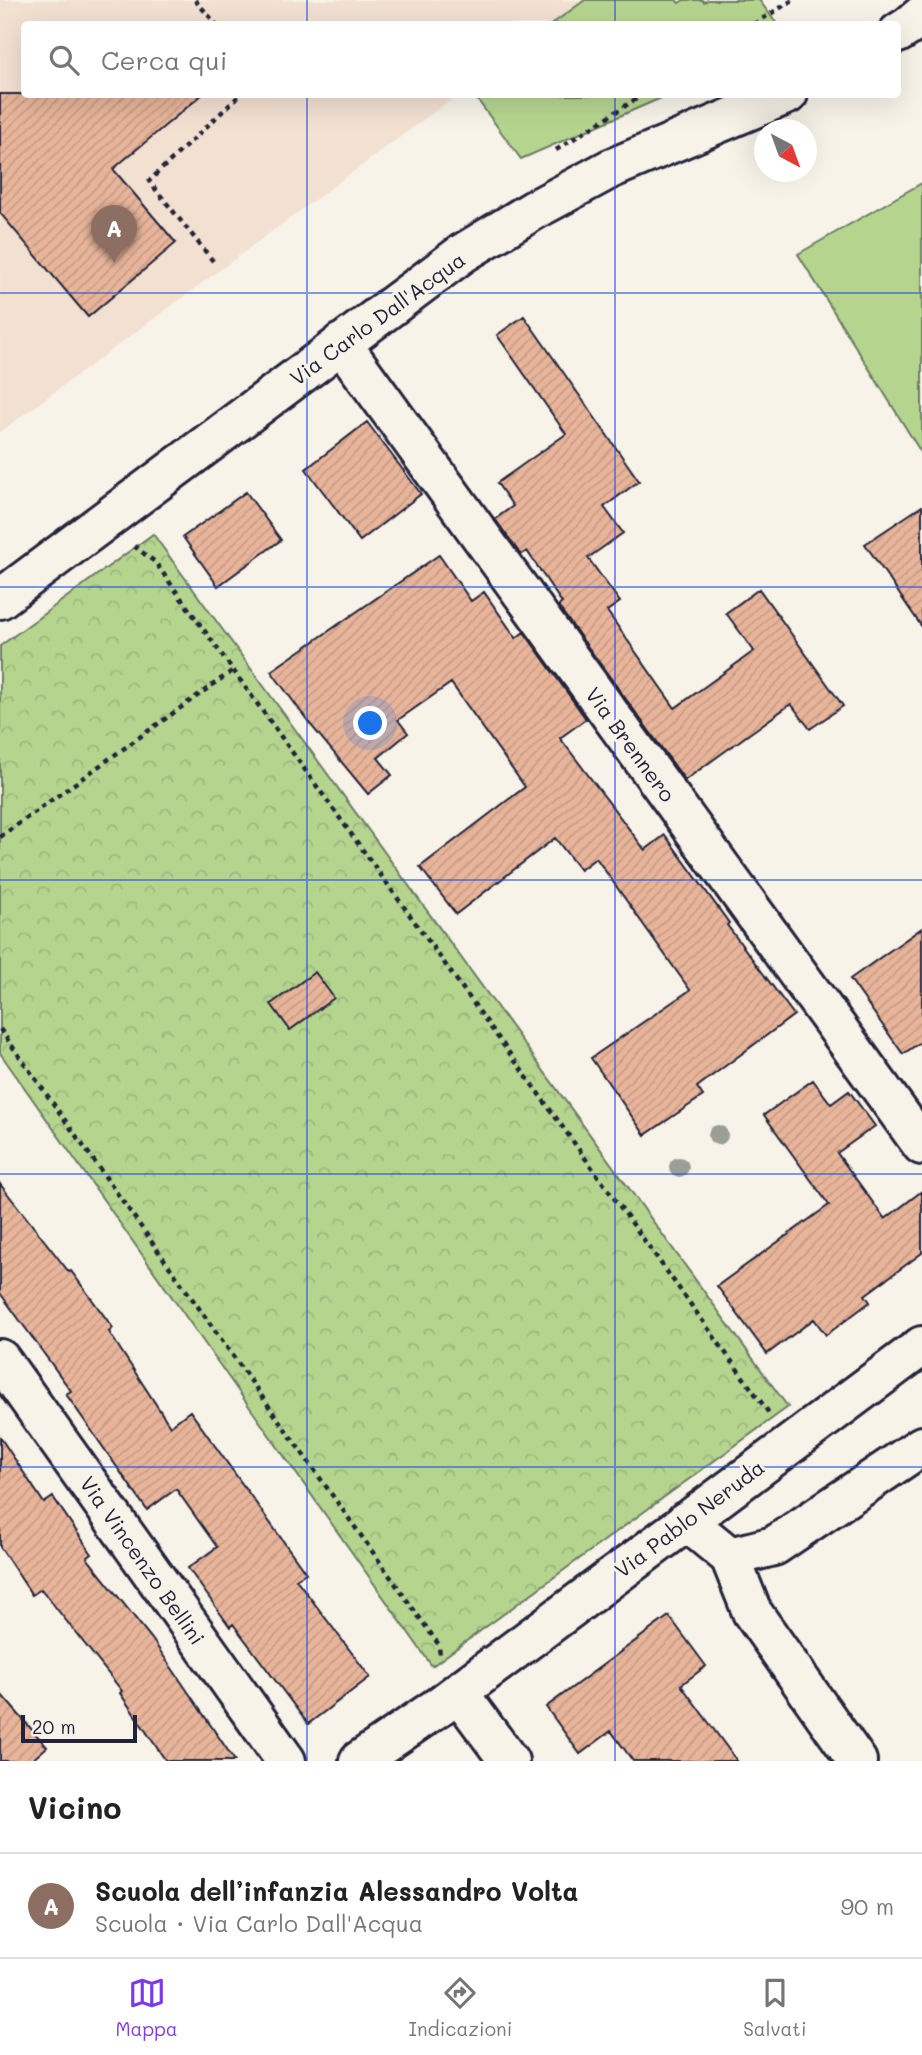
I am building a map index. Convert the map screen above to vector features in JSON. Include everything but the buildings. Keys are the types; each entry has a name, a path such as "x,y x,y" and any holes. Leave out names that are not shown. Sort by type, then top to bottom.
{"street":[{"path":"901,31 922,15"},
{"name":"Via Carlo Dall'Acqua","path":"0,599 463,253 534,210 610,169 779,98"},
{"name":"Via Brennero","path":"341,343 922,1144"},
{"name":"Via Pablo Neruda","path":"359,1761 449,1699 922,1346"},
{"name":"Via Vincenzo Bellini","path":"0,1359 286,1761"},
{"path":"730,1557 774,1546 922,1446"},
{"path":"686,1521 730,1557 752,1612 857,1761"},
{"path":"449,1699 504,1753"}],"path":[{"path":"195,0 213,21"},
{"path":"759,21 793,0"},
{"path":"213,261 149,181 237,98"},
{"path":"555,151 638,98"},
{"path":"102,523 155,562 768,1408 780,1450"},
{"path":"0,837 232,671"},
{"path":"0,1029 439,1645 449,1699"}],"shaded area":[{"path":"0,0 585,0 556,21 21,21 21,98 453,98 0,432"}],"green space":[{"path":"585,0 676,0 679,3 684,0 759,0 775,21 556,21"},
{"path":"476,98 661,98 521,159"},
{"path":"922,183 922,454 798,254"},
{"path":"153,534 788,1407 432,1666 0,1053 0,646"}],"place":[{"name":"Scuola dell’infanzia Alessandro Volta","path":"114,263"}]}
